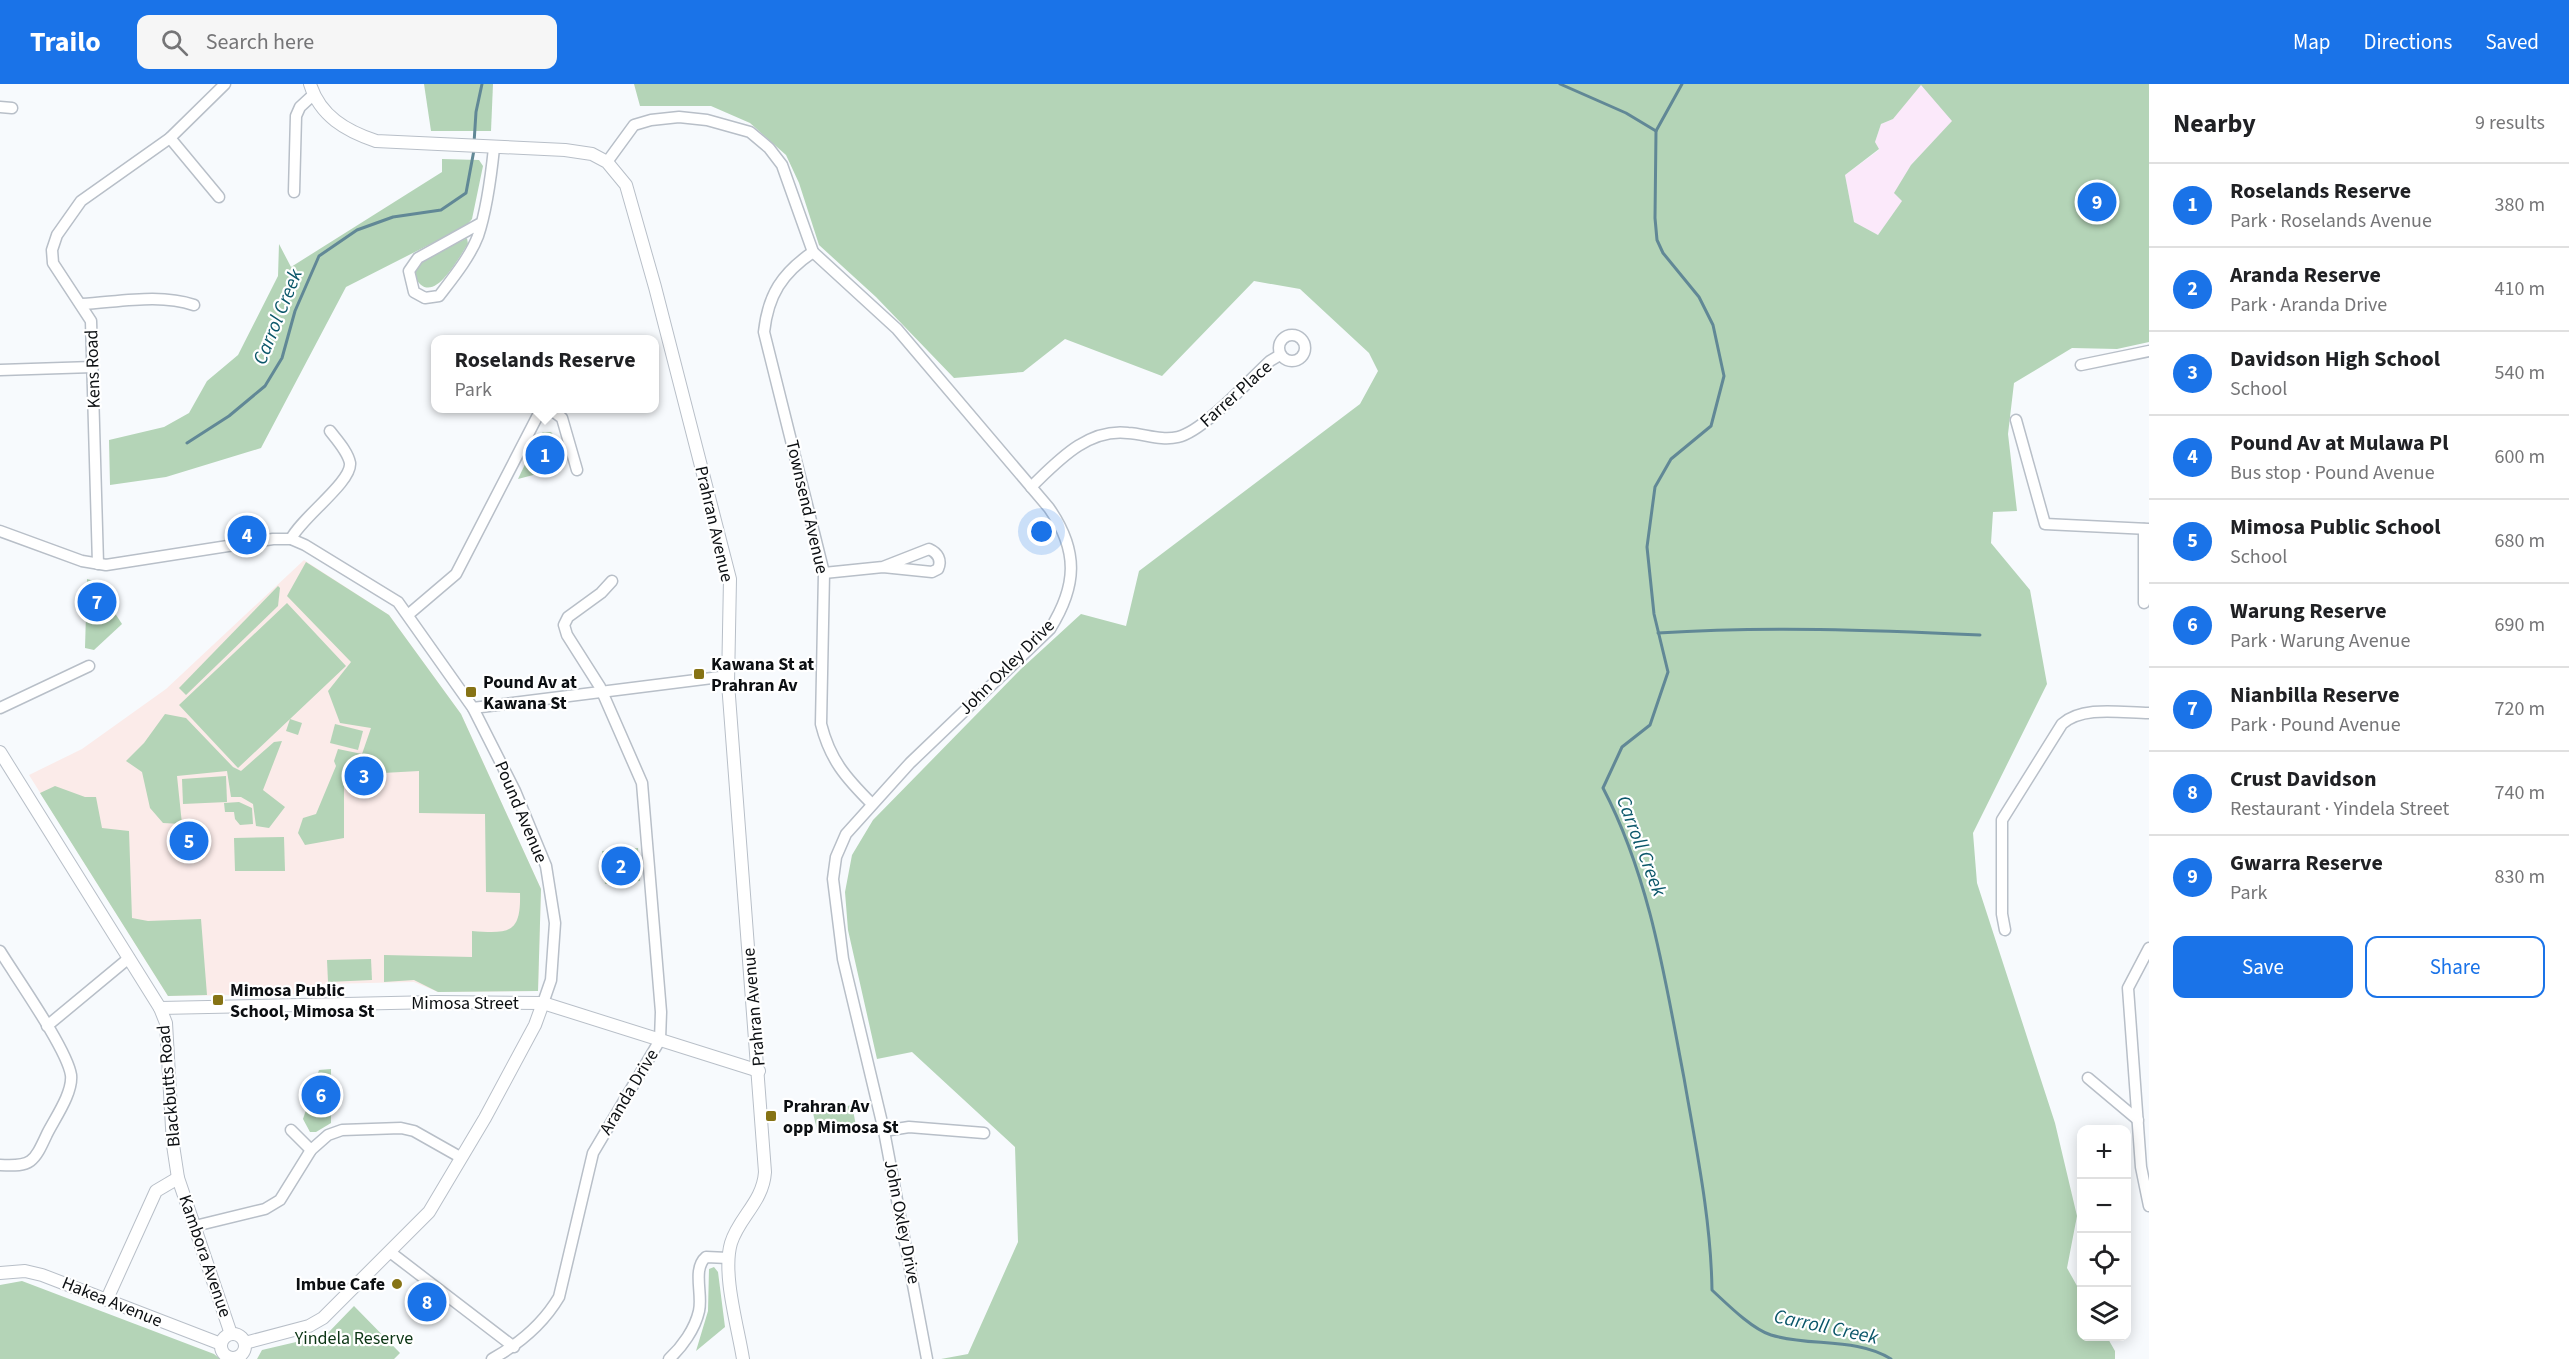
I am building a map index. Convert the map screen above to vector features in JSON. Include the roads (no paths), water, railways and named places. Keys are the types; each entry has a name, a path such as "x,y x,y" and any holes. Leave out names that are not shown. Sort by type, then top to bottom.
{"street":[{"name":"Kens Road","path":"98,564 91,321 82,304 63,283 53,263 52,250 57,235 81,201 170,138 225,84"},
{"path":"294,192 296,116 312,89 336,122 355,134 376,141 565,150 592,154 607,162"},
{"path":"0,107 12,108"},
{"name":"John Oxley Drive","path":"607,162 634,125 651,120 680,117 707,120 750,132 769,148 782,165 813,252 897,329 1064,528 1070,550 1072,573 1062,610 1050,629 910,763 846,834 836,857 833,879 843,959 884,1131 927,1359"},
{"path":"170,138 219,197"},
{"path":"481,223 418,258 409,271 414,292 425,298 439,296 477,238 481,223 494,148"},
{"name":"Prahran Avenue","path":"607,162 626,185 634,210 730,579 728,676 759,1071 764,1182 758,1198 734,1235 728,1258 743,1359"},
{"name":"Townsend Avenue","path":"813,252 797,263 782,280 767,306 764,332 824,573 821,724 827,747 844,776 872,804"},
{"path":"82,304 178,300 194,305"},
{"path":"2081,365 2149,351"},
{"name":"Farrer Place","path":"1031,487 1065,454 1094,437 1125,432 1163,438 1179,437 1196,430 1270,361 1280,355"},
{"path":"0,370 93,367"},
{"path":"409,614 456,574 537,417 543,413"},
{"path":"555,413 562,418 577,470"},
{"path":"2016,420 2044,524 2147,529 2144,603"},
{"path":"291,539 300,524 346,477 350,466 348,458 330,431"},
{"name":"Pound Avenue","path":"0,531 82,561 110,565 273,539 291,539 312,548 387,594 409,614 473,708 515,791 546,866 555,923 551,980 535,1025 429,1212 323,1318 309,1326 245,1343"},
{"path":"824,573 883,567"},
{"name":"Aranda Drive","path":"492,1359 514,1347 550,1313 559,1297 593,1153 660,1040 660,1000 642,783 601,691 567,635 564,625 568,616 601,593 612,580"},
{"path":"0,708 89,666"},
{"path":"473,708 728,676"},
{"path":"2005,930 2002,914 2002,820 2062,724 2071,716 2149,713"},
{"name":"Blackbutts Road","path":"0,752 160,1008 166,1023 173,1145 178,1178"},
{"path":"2149,948 2128,988 2138,1120 2149,1206"},
{"path":"0,951 47,1026 67,1063 71,1076 69,1089 36,1158 19,1166 0,1165"},
{"path":"47,1026 129,958"},
{"name":"Mimosa Street","path":"160,1008 436,1002 543,1003 759,1071"},
{"path":"2088,1078 2138,1120"},
{"path":"884,1131 909,1127 984,1133"},
{"path":"195,1226 266,1209 280,1200 311,1150 328,1135 342,1130 401,1128 414,1131 460,1157"},
{"path":"291,1130 311,1150"},
{"path":"107,1299 156,1191 178,1178"},
{"name":"Kambora Avenue","path":"178,1178 231,1334"},
{"path":"390,1252 514,1347"},
{"path":"669,1359 679,1350 699,1313 701,1299 698,1272 702,1261 706,1257 728,1258"},
{"name":"Hakea Avenue","path":"0,1273 17,1270 34,1272 221,1344"},
{"path":"231,1334 242,1336 245,1343 244,1351 239,1358 228,1357 221,1344 224,1337 231,1334"}],"waterway":[{"name":"Carrol Creek","path":"474,143 476,112 482,84"},
{"name":"Carroll Creek","path":"1560,84 1626,113 1656,131 1657,240 1663,253 1699,297 1713,325 1724,376 1711,426 1671,459 1655,487 1647,547 1654,614 1668,672 1650,725 1622,747 1603,788 1633,857 1662,966 1702,1184 1709,1237 1712,1290 1748,1322 1771,1335 1801,1341 1848,1345 1877,1352 1891,1359"},
{"path":"1656,131 1682,84"},
{"name":"Carrol Creek","path":"187,443 229,416 265,386 282,358 295,311 319,256 357,230 393,217 441,210 466,193 474,150"},
{"path":"1658,633 1779,629 1980,635"}],"place":[{"name":"Gwarra Reserve","path":"2097,202"},
{"name":"Roselands Reserve","path":"545,455"},
{"name":"Pound Av at Mulawa Pl","path":"247,535"},
{"name":"Nianbilla Reserve","path":"97,602"},
{"name":"Kawana St at Prahran Av","path":"699,674"},
{"name":"Pound Av at Kawana St","path":"471,692"},
{"name":"Davidson High School","path":"364,776"},
{"name":"Mimosa Public School","path":"189,841"},
{"name":"Aranda Reserve","path":"621,866"},
{"name":"Mimosa Public School, Mimosa St","path":"218,1000"},
{"name":"Warung Reserve","path":"321,1095"},
{"name":"Prahran Av opp Mimosa St","path":"771,1116"},
{"name":"Imbue Cafe","path":"397,1284"},
{"name":"Crust Davidson","path":"427,1302"}],"park label":[{"name":"Yindela Reserve","path":"354,1338"}]}
